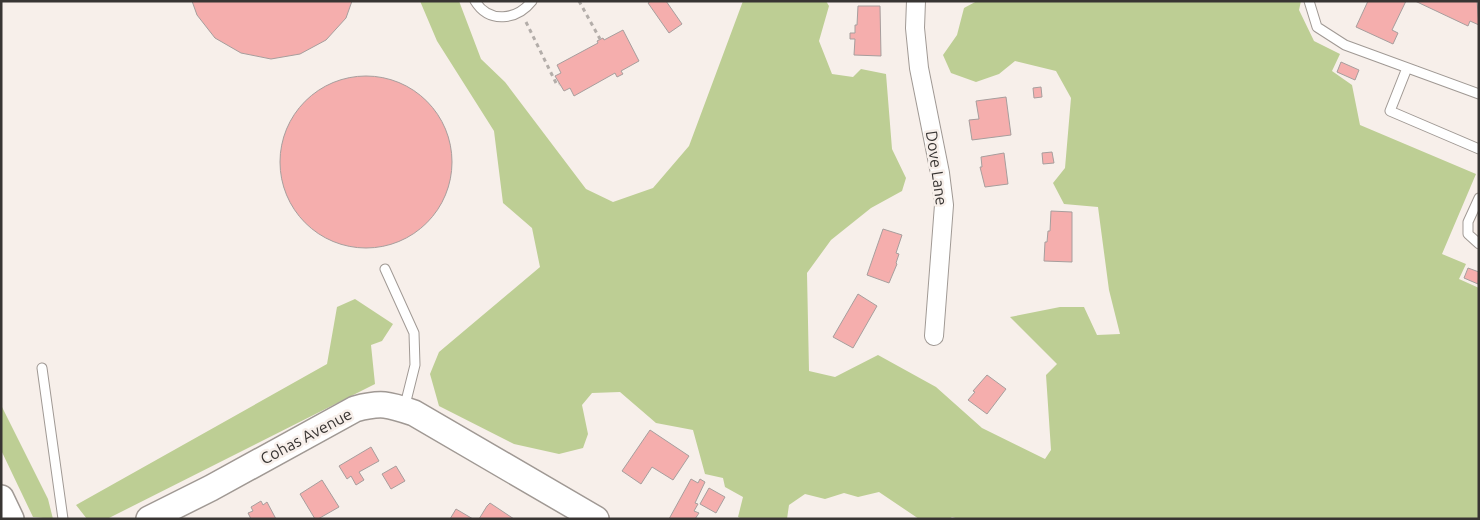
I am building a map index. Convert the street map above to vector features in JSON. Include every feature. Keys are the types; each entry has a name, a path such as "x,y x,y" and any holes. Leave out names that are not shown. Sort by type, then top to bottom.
{"street":[{"name":"Dove Lane","path":"916,1 915,28 919,68 940,173 944,206 934,336"},
{"name":"Cohas Avenue","path":"149,519 211,488 354,410 374,404 395,406 432,423 596,519"},
{"path":"1,498 11,519"}],"lane":[{"path":"475,1 486,12 496,16 507,17 521,12 532,1"},
{"path":"1309,1 1317,27 1345,45 1479,94"},
{"path":"1407,68 1390,111 1479,149"},
{"path":"1479,198 1468,222 1468,234 1479,244"},
{"path":"385,268 414,333 415,366 404,409"},
{"path":"42,368 62,519"}],"path":[{"path":"579,1 600,39"},
{"path":"521,12 558,85 560,84"}],"green space":[{"path":"420,1 459,1 481,59 505,82 586,189 613,202 653,188 689,146 743,1 826,1 829,6 819,41 832,74 853,77 861,69 886,74 892,149 906,178 902,191 871,208 831,240 807,273 809,371 835,377 878,355 936,387 982,428 1045,459 1051,450 1046,375 1057,364 1010,317 1060,307 1084,307 1097,335 1120,334 1109,290 1098,207 1064,204 1053,183 1065,168 1071,98 1056,71 1015,61 999,74 976,82 951,73 943,55 957,35 964,8 977,1 1301,1 1299,10 1314,41 1340,54 1332,71 1352,85 1360,125 1476,174 1442,254 1466,264 1459,279 1479,288 1479,519 959,519 952,517 949,519 919,519 879,492 858,497 844,493 825,499 805,494 789,505 787,519 742,519 738,517 743,497 725,487 723,478 705,474 693,430 656,423 620,392 592,393 582,405 588,434 583,448 559,454 514,444 439,406 430,374 439,352 540,267 532,228 503,203 494,131 437,41"},
{"path":"355,299 393,324 382,341 371,345 375,384 107,519 87,519 76,505 327,364 337,307"},
{"path":"1,405 48,499 53,519 33,517 1,450"}],"building":[{"path":"192,1 352,1 346,18 326,40 300,54 271,59 241,53 215,38 197,15"},
{"path":"651,1 666,1 682,24 669,33 648,3"},
{"path":"1368,1 1406,1 1392,30 1398,33 1393,44 1356,27"},
{"path":"1415,1 1477,1 1479,25 1470,21 1468,26"},
{"path":"858,6 880,6 881,56 854,55 855,39 850,39 850,33 855,33"},
{"path":"623,30 639,61 621,71 623,74 617,77 615,73 574,96 570,88 564,91 555,76 561,73 557,65 598,43 597,41 603,38 604,40"},
{"path":"1341,62 1359,70 1355,80 1337,72"},
{"path":"366,76 383,78 399,83 414,91 432,108 448,137 452,162 450,179 445,195 437,210 420,228 391,244 366,248 349,246 333,241 318,233 300,216 284,187 280,162 282,145 287,129 295,114 312,96 341,80"},
{"path":"1041,87 1042,97 1034,98 1033,88"},
{"path":"1006,97 1011,135 972,140 969,120 979,119 976,101"},
{"path":"1052,152 1054,163 1043,164 1042,153"},
{"path":"1004,153 1008,184 985,187 980,167 982,167 981,157"},
{"path":"1051,211 1072,212 1072,262 1044,261 1045,242 1047,242 1048,231 1050,231"},
{"path":"883,229 902,235 896,253 899,254 897,264 889,283 867,275"},
{"path":"1468,268 1479,272 1478,284 1464,278"},
{"path":"858,294 877,306 853,348 833,337"},
{"path":"987,375 1006,389 987,414 968,400"},
{"path":"650,430 689,456 673,480 652,467 641,484 622,471"},
{"path":"371,447 379,461 359,472 364,480 356,485 351,476 347,479 339,466"},
{"path":"396,466 405,481 391,489 382,474"},
{"path":"691,479 698,483 700,479 705,482 695,503 698,504 694,511 699,513 695,519 669,519"},
{"path":"322,480 339,507 315,519 300,494"},
{"path":"709,488 725,497 716,513 700,504"},
{"path":"261,501 263,505 267,502 276,519 251,519 248,513 253,511 251,507"},
{"path":"490,503 514,519 479,519"},
{"path":"456,509 473,519 450,519"}]}
